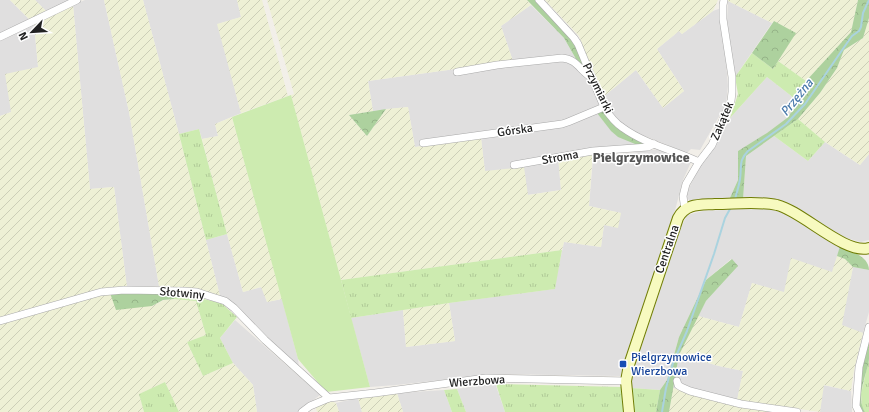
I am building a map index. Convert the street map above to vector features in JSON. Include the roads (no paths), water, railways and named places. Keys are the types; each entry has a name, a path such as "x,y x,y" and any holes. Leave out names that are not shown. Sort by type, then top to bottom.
{"street":[{"path":"0,37 77,0"},
{"name":"Przymiarki","path":"539,0 574,38 581,50 604,107 610,116 622,128 654,144 688,156 699,162"},
{"name":"Zakątek","path":"685,210 683,196 686,184 712,144 732,101 732,77 723,19 724,0"},
{"path":"458,72 497,65 567,58 577,64 592,78"},
{"name":"Górska","path":"423,142 562,124 604,107"},
{"name":"Stroma","path":"514,165 593,151 648,147 654,144"},
{"name":"Centralna","path":"629,412 626,381 629,365 678,218 685,210 694,205 756,203 776,205 787,208 842,242 858,249 865,250 869,248"},
{"name":"Słotwiny","path":"0,321 102,292 124,290 197,292 225,301 234,308 265,340 329,398"},
{"path":"859,412 856,406 859,367 869,327"},
{"name":"Wierzbowa","path":"302,412 310,406 329,398 486,378 626,381"},
{"path":"677,380 678,385 681,388 690,391 741,404 797,412"}],"waterway":[{"name":"Przężna","path":"735,199 740,182 742,161 745,155 748,151 786,124 805,104 852,36 859,31 863,13 869,0"},
{"name":"Przężna","path":"662,412 666,388 673,363 687,331 725,218 730,209"}],"place":[{"name":"Pielgrzymowice Wierzbowa","path":"623,364"}],"district":[{"name":"Pielgrzymowice","path":"641,157"}]}
